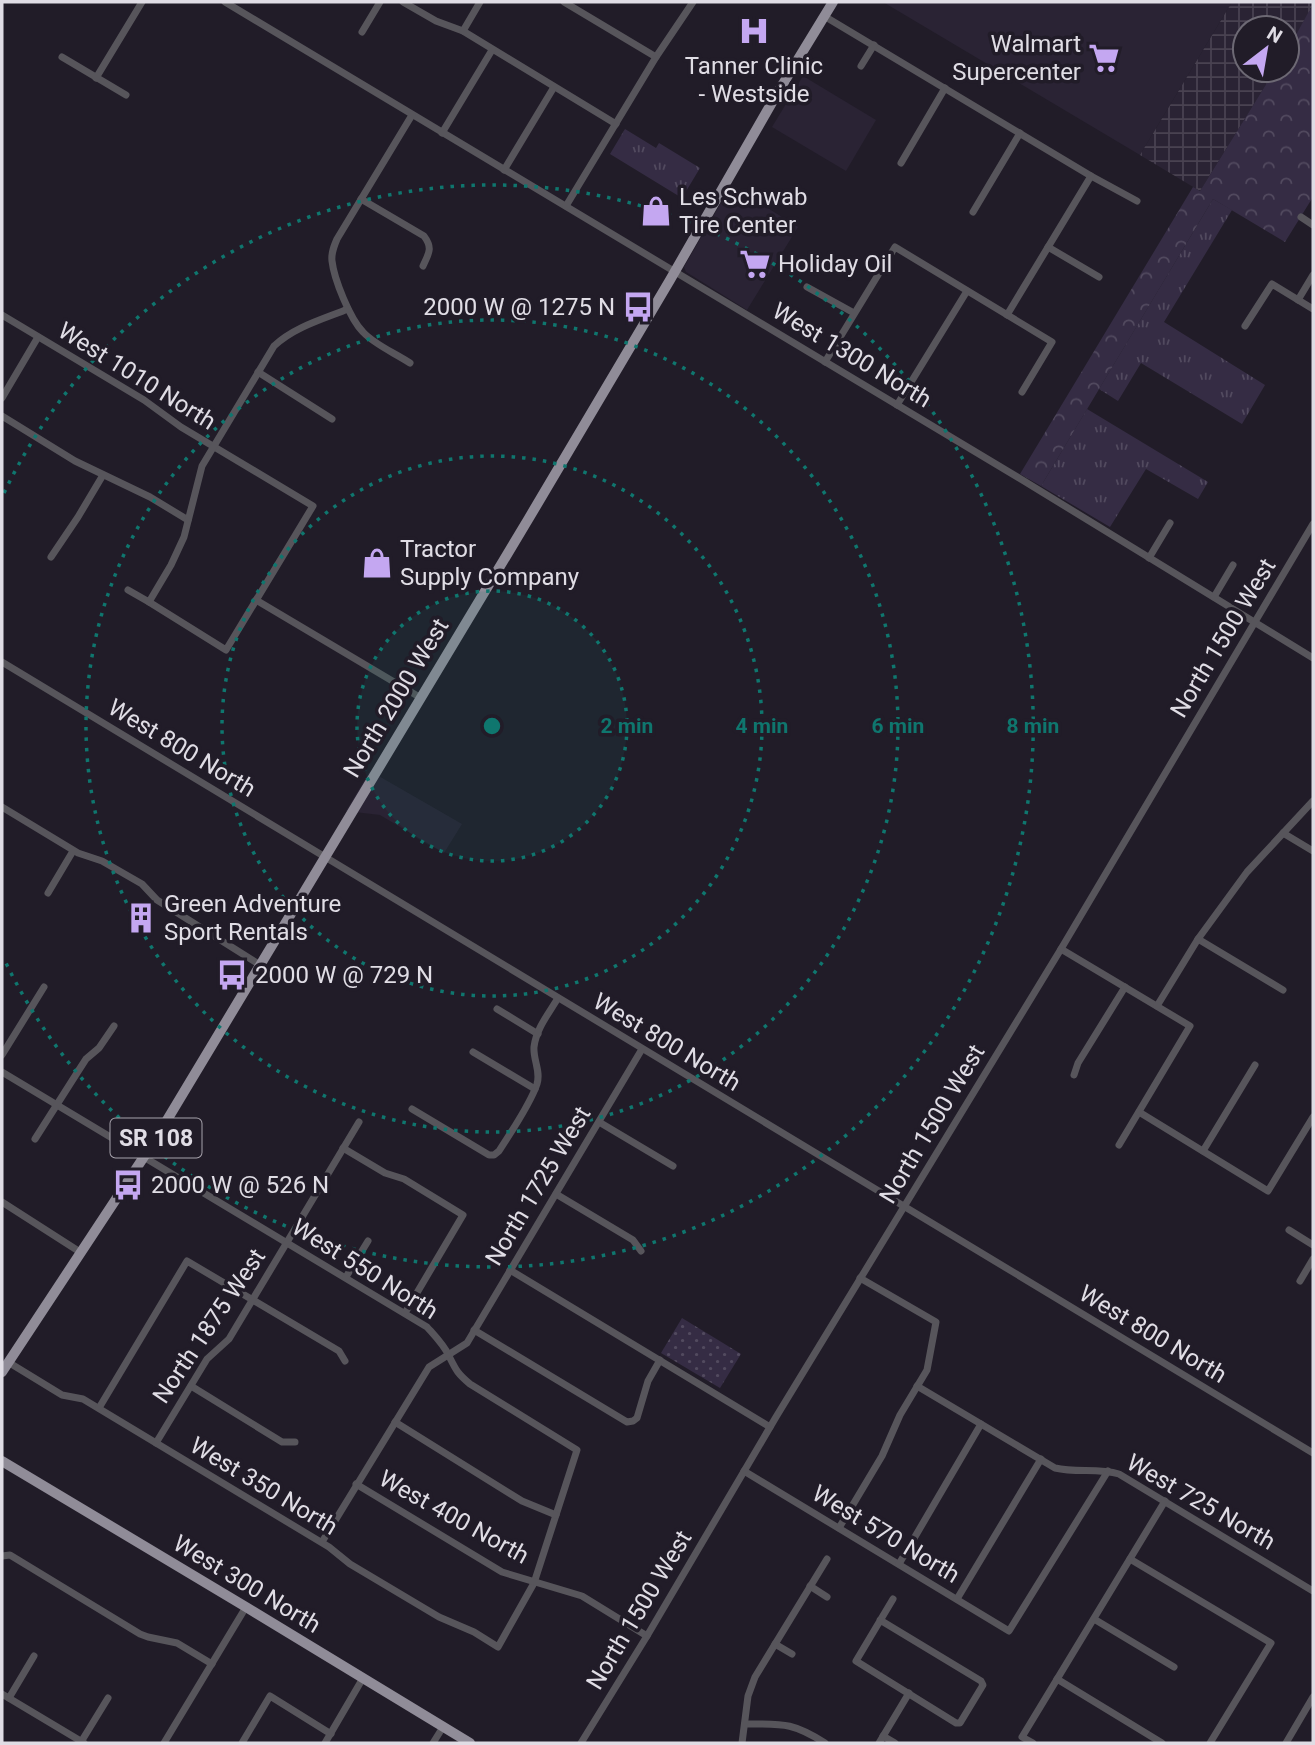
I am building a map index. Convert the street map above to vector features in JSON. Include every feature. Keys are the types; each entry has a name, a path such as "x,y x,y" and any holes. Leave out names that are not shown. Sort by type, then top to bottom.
{"main road":[{"name":"North 2000 West","path":"5,1367 144,1157 421,698 833,2"},
{"name":"West 300 North","path":"2,1461 470,1743"}],"street":[{"path":"96,78 142,2"},
{"name":"West 1300 North","path":"225,2 1313,658"},
{"path":"362,32 380,2"},
{"path":"403,2 436,21 463,31 616,124"},
{"path":"463,31 480,2"},
{"path":"565,2 581,7 656,57"},
{"path":"566,206 656,57 693,2"},
{"path":"824,16 1136,201"},
{"path":"861,66 874,45"},
{"path":"442,133 492,50"},
{"path":"62,57 126,95"},
{"path":"505,170 554,87"},
{"path":"901,163 945,88"},
{"path":"410,363 365,335 351,317 334,270 332,254 337,239 412,115"},
{"path":"973,212 1020,133"},
{"path":"1007,315 1091,176"},
{"path":"361,198 424,236 430,251 423,266"},
{"path":"1301,217 1313,225"},
{"path":"825,362 895,247 1052,342 1022,392"},
{"path":"1048,247 1098,277"},
{"path":"1298,300 1313,275"},
{"path":"1245,326 1272,284 1313,309"},
{"path":"807,287 854,313"},
{"path":"897,405 967,291"},
{"path":"149,602 184,537 202,466 274,346 297,329 348,309"},
{"name":"West 1010 North","path":"2,315 313,506 256,600"},
{"path":"2,398 38,337"},
{"path":"258,372 332,419"},
{"path":"2,416 75,461 150,496 188,520"},
{"path":"51,556 103,475"},
{"path":"1149,558 1170,523"},
{"name":"North 1500 West","path":"581,1743 1061,948 1313,524"},
{"path":"1214,597 1233,565"},
{"path":"128,590 226,650 256,600 421,698"},
{"name":"West 800 North","path":"2,662 1313,1453"},
{"path":"1157,1006 1198,939 1247,872 1313,801"},
{"path":"2,807 73,851 102,861 142,884 157,900 260,965"},
{"path":"1283,833 1313,851"},
{"path":"48,892 73,851"},
{"path":"1198,939 1283,990"},
{"path":"1061,948 1190,1026 1119,1145"},
{"path":"1074,1075 1078,1063 1125,986"},
{"path":"2,1055 44,987"},
{"path":"412,1109 489,1155 494,1155 499,1151 538,1082 534,1046 558,998"},
{"path":"498,1009 538,1034"},
{"path":"35,1139 86,1059 99,1048 114,1026"},
{"name":"North 1725 West","path":"449,1355 467,1343 642,1049"},
{"path":"473,1052 535,1089"},
{"path":"1203,1151 1255,1065"},
{"name":"West 550 North","path":"2,1072 428,1327 449,1355 459,1375 577,1450 556,1516"},
{"path":"1139,1112 1268,1191 1313,1117"},
{"name":"North 1875 West","path":"156,1443 207,1359 229,1339 359,1122"},
{"path":"599,1122 673,1166"},
{"path":"343,1148 463,1215 405,1313"},
{"path":"556,1194 633,1240 641,1251"},
{"path":"2,1202 80,1252"},
{"path":"1289,1230 1313,1245"},
{"path":"346,1277 368,1241"},
{"path":"1300,1281 1313,1259"},
{"path":"99,1408 187,1261 339,1351 345,1361"},
{"path":"510,1270 770,1427"},
{"path":"839,1528 882,1456 900,1415 927,1370 936,1322 860,1278"},
{"path":"474,1330 627,1422 637,1418 648,1381 660,1360"},
{"path":"322,1542 429,1367 449,1355"},
{"name":"West 350 North","path":"5,1367 62,1395 83,1399 99,1408 322,1542 351,1564 439,1617 474,1632 498,1647 534,1583"},
{"path":"191,1386 282,1442 295,1443"},
{"name":"West 725 North","path":"917,1386 1055,1468 1119,1474 1313,1591"},
{"path":"395,1422 522,1501 556,1516 534,1583"},
{"path":"898,1564 981,1424"},
{"path":"957,1599 1041,1459"},
{"name":"West 570 North","path":"744,1471 1009,1631 1108,1471"},
{"name":"West 400 North","path":"356,1484 502,1572 582,1596 646,1636"},
{"path":"1032,1743 1022,1737 1165,1502"},
{"path":"6,1556 140,1634 177,1643 212,1664"},
{"path":"742,1743 748,1696 755,1677 827,1559"},
{"path":"1130,1559 1271,1643 1210,1743"},
{"path":"810,1587 827,1597"},
{"path":"880,1620 981,1681 983,1685 960,1723 856,1661 880,1620 893,1599"},
{"path":"164,1743 246,1607"},
{"path":"1094,1619 1174,1667"},
{"path":"775,1644 792,1654"},
{"path":"34,1656 5,1696 83,1742 108,1698"},
{"path":"325,1743 363,1678"},
{"path":"1057,1679 1162,1743"},
{"path":"895,1743 881,1740 909,1693"},
{"path":"242,1743 270,1696 331,1734"},
{"path":"1286,1743 1313,1697"},
{"path":"745,1724 794,1726 825,1743"},
{"path":"433,1743 443,1727"}],"shaded area":[{"path":"883,2 1232,2 1140,155"},
{"path":"1232,2 1313,2 1301,26 1301,14 1231,14 1231,84 1266,84 1200,191 1140,155"},
{"path":"803,76 876,120 846,171 772,127"},
{"path":"731,185 798,227 747,310 686,272 684,267"},
{"path":"370,771 462,824 444,853 380,815 346,811"}],"green space":[{"path":"1313,4 1313,197 1285,242 1213,199 1041,486 1020,474 1193,187 1200,191 1266,84 1301,84 1301,26"},
{"path":"625,129 656,148 659,143 700,168 682,198 610,154"},
{"path":"1213,199 1232,210 1164,322 1265,385 1242,424 1141,363 1118,401 1099,389"},
{"path":"1087,409 1208,482 1198,499 1146,469 1110,527 1041,486"},
{"path":"682,1318 741,1354 720,1388 661,1353"}],"place":[{"name":"Tanner Clinic - Westside","path":"754,31"},
{"name":"Walmart Supercenter","path":"1104,58"},
{"name":"Les Schwab Tire Center","path":"656,211"},
{"name":"Holiday Oil","path":"755,264"},
{"name":"2000 W @ 1275 N","path":"638,307"},
{"name":"Tractor Supply Company","path":"377,563"},
{"name":"Green Adventure Sport Rentals","path":"141,918"},
{"name":"2000 W @ 729 N","path":"232,975"},
{"name":"2000 W @ 526 N","path":"128,1185"}]}
